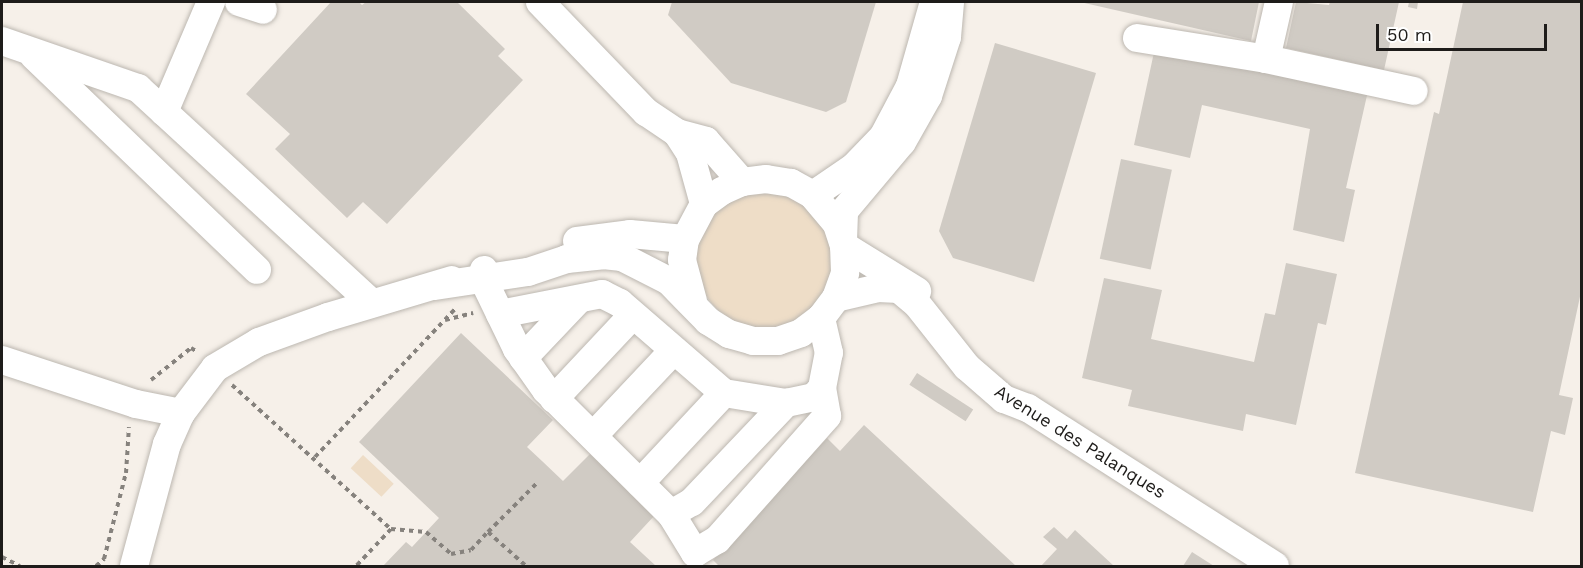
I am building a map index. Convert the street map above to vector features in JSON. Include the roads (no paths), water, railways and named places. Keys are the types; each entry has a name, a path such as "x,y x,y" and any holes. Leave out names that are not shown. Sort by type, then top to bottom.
{"street":[{"path":"164,112 211,2"},
{"path":"540,2 619,88 677,133 690,153 704,204"},
{"path":"813,195 854,167 883,136 910,86 934,2"},
{"path":"484,274 500,314 524,358 555,399 671,514 695,553 717,540 827,416 822,388 830,353 829,308 844,273 844,211 902,142 928,96 948,37 950,2"},
{"path":"1266,59 1278,2"},
{"path":"1137,38 1266,59 1414,91"},
{"path":"14,45 138,88 372,303"},
{"path":"14,45 257,270"},
{"path":"677,133 706,141 741,182"},
{"path":"693,301 682,260 685,239 704,204 741,182 783,182 813,195 826,208 844,244 884,267 936,305 1028,408"},
{"path":"484,274 580,240 630,234 685,239"},
{"path":"134,567 164,452 181,413 214,368 231,356 259,342 372,303 435,286 484,274 603,255 622,257 669,281 693,301 715,325 753,342 778,341 801,333 829,308"},
{"name":"Avenue des Palanques","path":"829,308 878,288 899,289 916,304 967,366 1005,399 1028,408 1275,567"},
{"path":"500,314 602,294 633,315 724,393 786,403 814,397 822,388"},
{"path":"524,358 579,299"},
{"path":"555,399 633,315"},
{"path":"593,436 673,351"},
{"path":"2,360 136,404 181,413"},
{"path":"640,483 724,393"},
{"path":"671,514 692,502 786,403"}]}
